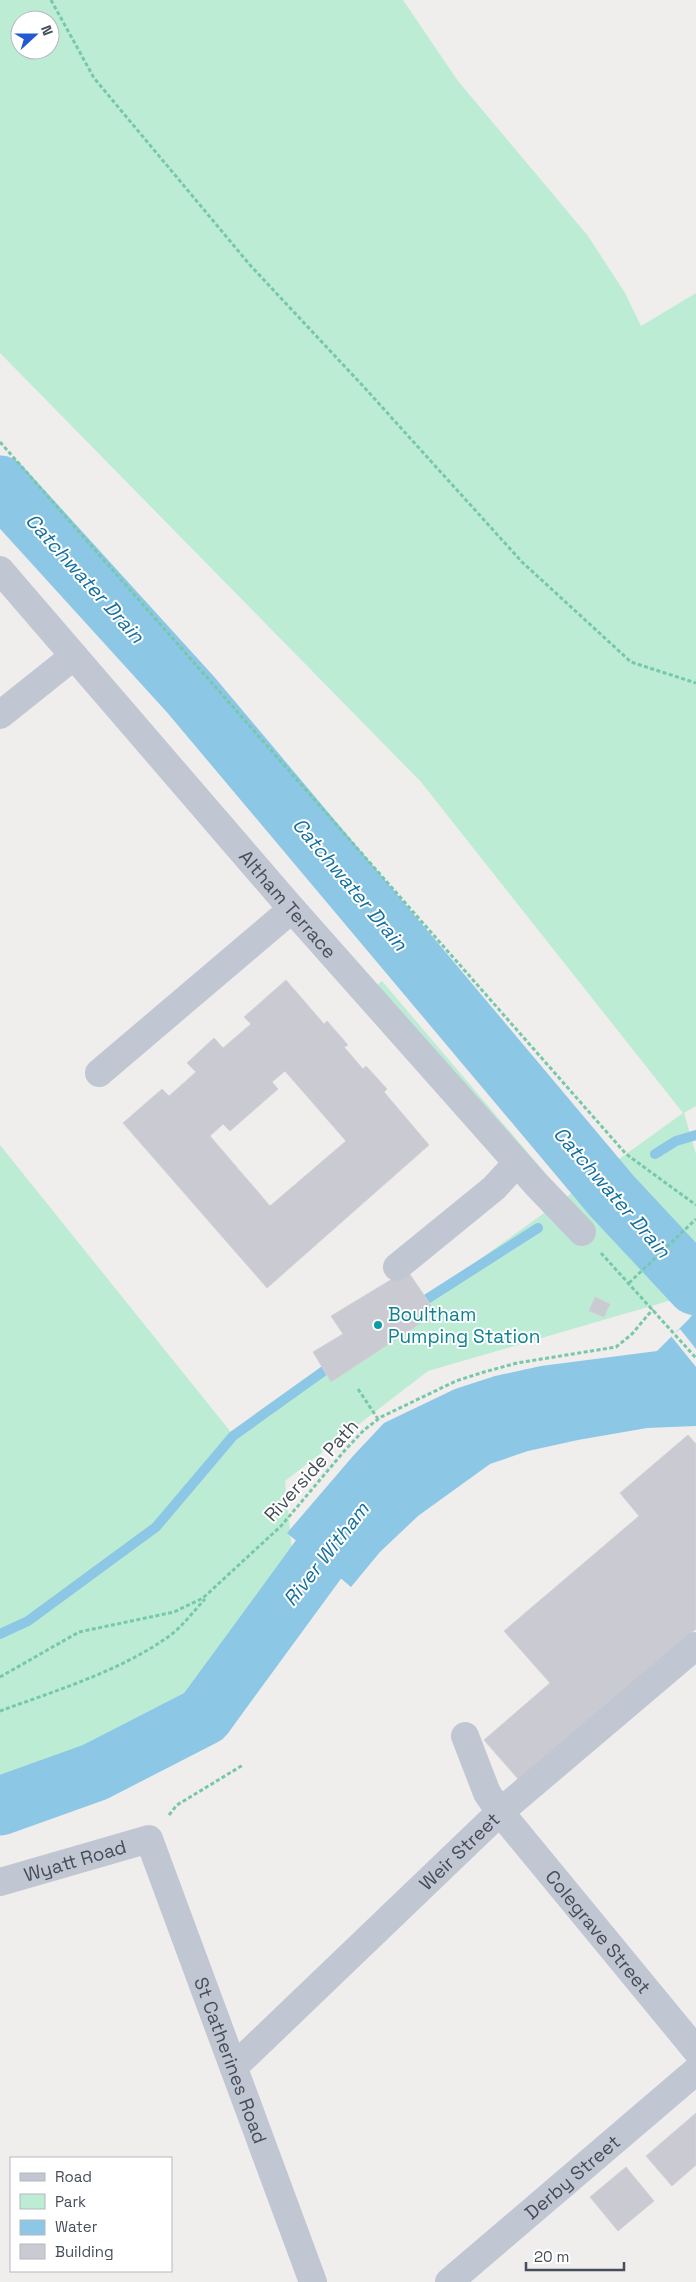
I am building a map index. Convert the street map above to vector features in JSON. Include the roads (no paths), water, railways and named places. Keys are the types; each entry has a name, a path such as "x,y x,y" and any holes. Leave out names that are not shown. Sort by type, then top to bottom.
{"street":[{"name":"Altham Terrace","path":"0,570 292,908 517,1163 582,1232"},
{"path":"0,715 74,656"},
{"path":"99,1073 292,908"},
{"path":"397,1267 494,1188 517,1163"},
{"name":"Weir Street","path":"234,2067 500,1812 696,1646"},
{"name":"Colegrave Street","path":"465,1736 487,1793 500,1812 696,2050"},
{"name":"St Catherines Road","path":"149,1839 313,2282"},
{"name":"Wyatt Road","path":"0,1882 149,1839"},
{"name":"Derby Street","path":"449,2282 696,2070"}],"water":[{"path":"627,1187 696,1262 696,1426 647,1428 578,1440 528,1451 490,1464 418,1516 380,1552 351,1587 287,1533 384,1423 455,1389 495,1376 541,1366 657,1351 692,1315 687,1305 666,1278 604,1210"}],"waterway":[{"name":"Catchwater Drain","path":"0,485 191,695 612,1196 696,1286"},
{"path":"655,1154 676,1141 696,1135"},
{"path":"416,1306 538,1228"},
{"path":"0,1634 28,1621 156,1527 233,1436 335,1363"},
{"name":"River Witham","path":"0,1806 95,1772 204,1716 321,1556 370,1498"}],"place":[{"name":"Boultham Pumping Station","path":"378,1325"}]}
